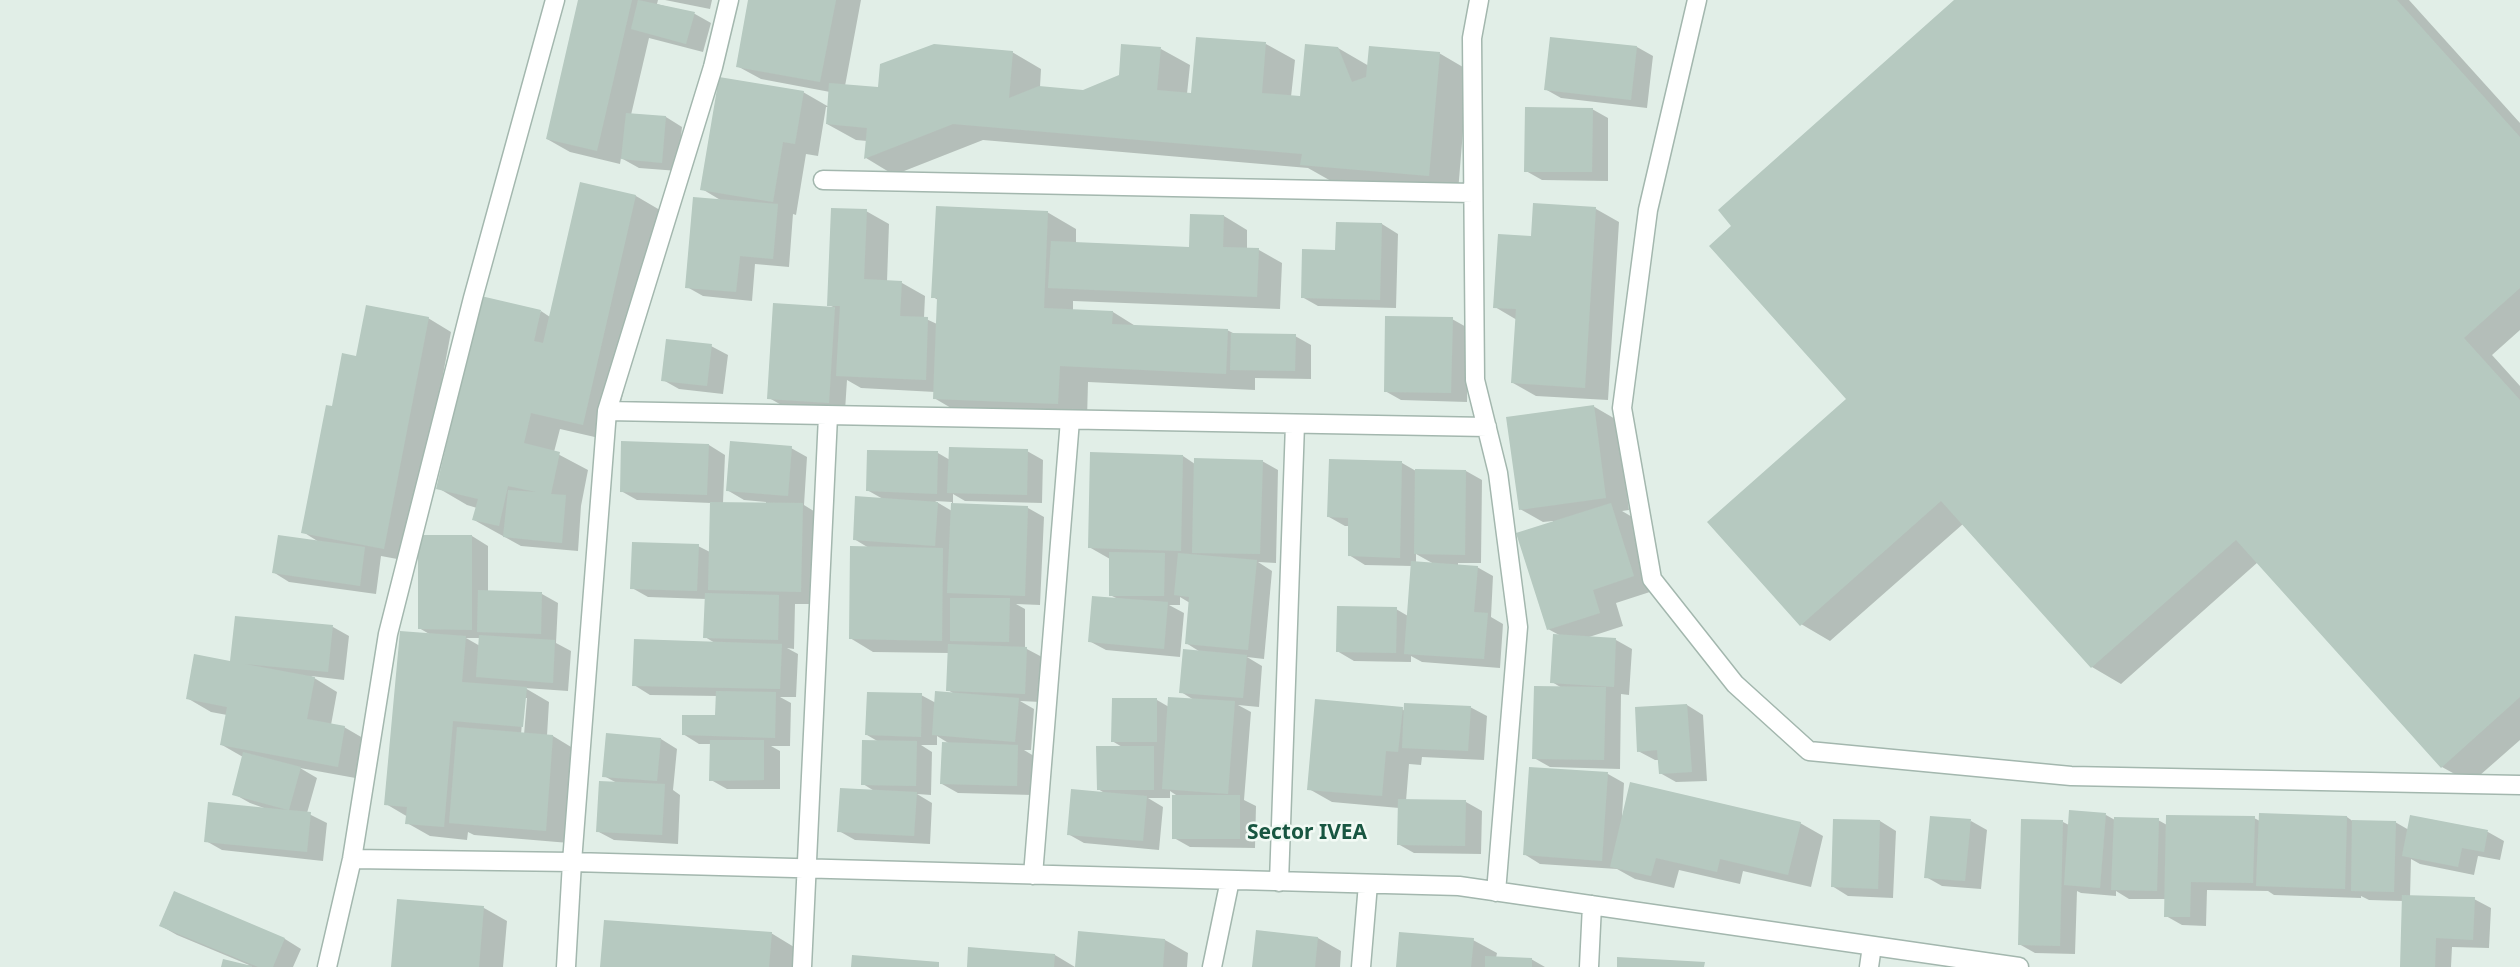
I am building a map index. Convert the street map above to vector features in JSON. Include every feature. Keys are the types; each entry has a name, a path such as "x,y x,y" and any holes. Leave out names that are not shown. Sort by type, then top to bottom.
{"street":[{"path":"327,967 352,860 388,634 473,298 555,0"},
{"path":"567,967 572,862 607,411 713,68 729,0"},
{"path":"1479,0 1472,38 1475,380 1498,473 1518,627 1496,892"},
{"path":"1698,0 1648,210 1622,408 1652,579 1735,684 1809,751 2071,776 2520,785"},
{"path":"823,180 1473,193"},
{"path":"607,411 1487,427"},
{"path":"802,967 828,416"},
{"path":"1033,875 1070,420"},
{"path":"1279,882 1295,424"},
{"path":"352,860 572,862 1459,886 2019,967"},
{"path":"1212,967 1230,880"},
{"path":"1361,967 1368,884"},
{"path":"1589,967 1592,905"},
{"path":"1869,967 1872,946"}],"building":[{"path":"578,0 632,0 597,151 546,139"},
{"path":"638,0 695,12 686,44 631,29"},
{"path":"748,0 836,0 820,82 736,67"},
{"path":"1954,0 2397,0 2520,137 2520,288 2464,338 2520,400 2520,697 2441,768 2236,540 2091,668 1941,501 1800,626 1707,522 1846,399 1709,246 1731,226 1718,210"},
{"path":"1196,37 1266,42 1262,93 1300,96 1305,44 1338,47 1352,82 1366,77 1369,46 1440,52 1429,176 1300,165 1302,154 953,124 864,159 867,128 826,124 829,83 878,87 880,64 934,44 1013,51 1009,98 1039,86 1083,90 1119,75 1121,44 1161,47 1157,90 1191,93"},
{"path":"1550,37 1637,46 1631,100 1544,90"},
{"path":"719,77 804,91 795,144 783,142 773,202 700,190"},
{"path":"1525,107 1593,108 1592,172 1524,172"},
{"path":"626,113 666,116 662,163 621,159"},
{"path":"580,182 636,195 583,425 531,413 524,443 560,452 551,494 566,495 562,543 503,537 508,490 536,492 508,486 499,526 472,520 478,499 436,489 481,296 541,310 534,341 543,343"},
{"path":"693,197 778,204 773,259 740,256 736,292 685,288"},
{"path":"1533,203 1596,207 1585,388 1511,383 1516,309 1493,308 1498,234 1531,236"},
{"path":"936,206 1048,211 1044,308 1113,311 1112,324 1228,329 1226,374 1060,366 1058,404 933,399 937,298 931,298"},
{"path":"831,208 867,209 864,279 902,281 900,316 928,317 926,380 836,376 840,306 827,306"},
{"path":"1190,214 1224,215 1223,247 1259,248 1257,297 1048,288 1051,241 1189,247"},
{"path":"1336,222 1382,223 1380,300 1301,298 1302,249 1335,250"},
{"path":"773,303 835,307 829,403 767,399"},
{"path":"366,305 429,317 384,549 301,533 326,405 332,406 342,353 356,356"},
{"path":"1385,316 1453,317 1451,393 1384,392"},
{"path":"1231,333 1296,334 1295,371 1230,370"},
{"path":"666,339 712,344 707,386 661,381"},
{"path":"1594,405 1606,498 1519,510 1506,417"},
{"path":"621,441 709,444 707,495 620,492"},
{"path":"730,441 792,446 788,496 726,491"},
{"path":"949,447 1028,449 1027,495 947,493"},
{"path":"867,450 938,451 937,494 866,491"},
{"path":"1090,452 1183,455 1181,551 1088,548"},
{"path":"1194,458 1263,460 1260,554 1192,553"},
{"path":"1329,459 1402,461 1400,558 1348,556 1348,518 1327,517"},
{"path":"1415,469 1466,470 1465,555 1414,554"},
{"path":"855,496 938,502 935,546 853,540"},
{"path":"710,502 803,503 801,592 708,590"},
{"path":"951,503 1028,506 1025,596 947,593"},
{"path":"1611,503 1634,576 1593,590 1600,613 1547,630 1516,533"},
{"path":"278,535 365,547 360,586 272,573"},
{"path":"418,535 472,535 472,630 418,629"},
{"path":"632,542 699,544 697,591 630,589"},
{"path":"850,546 943,548 942,641 849,639"},
{"path":"1109,552 1165,553 1164,596 1109,596"},
{"path":"1178,553 1257,560 1248,650 1185,644 1189,597 1174,595"},
{"path":"1411,561 1478,566 1474,612 1488,613 1484,659 1404,654"},
{"path":"478,590 542,592 541,634 477,632"},
{"path":"705,593 779,595 778,640 703,638"},
{"path":"1092,596 1168,602 1164,649 1088,642"},
{"path":"950,598 1010,598 1009,642 950,641"},
{"path":"1337,606 1397,607 1396,653 1336,652"},
{"path":"235,616 333,625 328,672 245,664 315,677 307,719 345,726 338,767 220,745 227,707 186,699 194,654 230,661"},
{"path":"400,631 466,636 462,682 527,687 523,727 453,721 444,827 405,824 407,807 384,805"},
{"path":"1553,634 1616,638 1614,687 1550,683"},
{"path":"479,635 555,640 553,683 476,677"},
{"path":"634,639 782,644 780,689 632,686"},
{"path":"948,644 1027,647 1025,694 946,691"},
{"path":"1183,649 1247,655 1243,698 1179,693"},
{"path":"1534,686 1606,687 1604,760 1532,759"},
{"path":"716,691 776,692 775,738 682,735 682,715 715,715"},
{"path":"935,691 1019,698 1015,742 932,735"},
{"path":"867,692 922,693 921,737 865,735"},
{"path":"1168,697 1235,701 1228,794 1162,789"},
{"path":"1112,698 1157,698 1157,742 1111,742"},
{"path":"1315,699 1403,707 1398,752 1386,751 1382,796 1307,790"},
{"path":"1404,703 1471,706 1468,751 1402,748"},
{"path":"1687,704 1692,772 1659,774 1657,750 1637,752 1635,707"},
{"path":"457,727 553,735 546,831 449,823"},
{"path":"606,733 661,738 657,781 602,777"},
{"path":"710,740 764,740 764,780 709,781"},
{"path":"862,740 917,741 916,786 861,785"},
{"path":"942,742 1018,745 1017,786 940,784"},
{"path":"1096,746 1154,746 1154,790 1097,790"},
{"path":"243,752 301,767 289,810 311,812 307,852 204,842 208,802 288,810 232,795"},
{"path":"1529,767 1608,772 1602,861 1523,855"},
{"path":"599,781 665,784 662,835 596,832"},
{"path":"1630,782 1801,822 1788,875 1720,859 1717,872 1656,858 1651,876 1610,867"},
{"path":"840,788 917,792 914,836 837,832"},
{"path":"1071,789 1147,796 1143,841 1067,835"},
{"path":"1172,795 1240,795 1240,839 1172,839"},
{"path":"1398,799 1466,800 1465,846 1397,845"},
{"path":"2069,810 2106,813 2100,888 2064,885"},
{"path":"2259,813 2347,816 2345,889 2256,886"},
{"path":"2166,815 2255,816 2253,883 2191,882 2190,917 2164,917"},
{"path":"2410,815 2488,830 2484,852 2462,848 2458,867 2402,856"},
{"path":"1930,816 1971,819 1965,881 1924,878"},
{"path":"2114,817 2159,818 2157,891 2111,890"},
{"path":"1833,819 1880,820 1878,889 1831,887"},
{"path":"2021,819 2063,820 2060,946 2018,945"},
{"path":"2352,820 2396,821 2394,892 2351,891"},
{"path":"174,891 285,938 273,967 258,967 159,926"},
{"path":"2402,895 2475,897 2473,940 2436,938 2435,967 2400,967"},
{"path":"397,899 484,906 479,967 391,967"},
{"path":"604,920 772,932 769,967 600,967"},
{"path":"1256,930 1318,937 1315,967 1252,967"},
{"path":"1078,931 1165,939 1163,967 1075,967"},
{"path":"1399,932 1474,938 1471,967 1396,967"},
{"path":"968,947 1055,954 1054,967 967,967"},
{"path":"852,955 939,962 939,967 851,967"},
{"path":"1485,956 1532,958 1532,967 1485,967"},
{"path":"1617,957 1705,962 1704,967 1617,967"},
{"path":"223,959 252,966 252,967 221,967"}],"district":[{"name":"Sector IVEA","path":"1307,833"}]}
